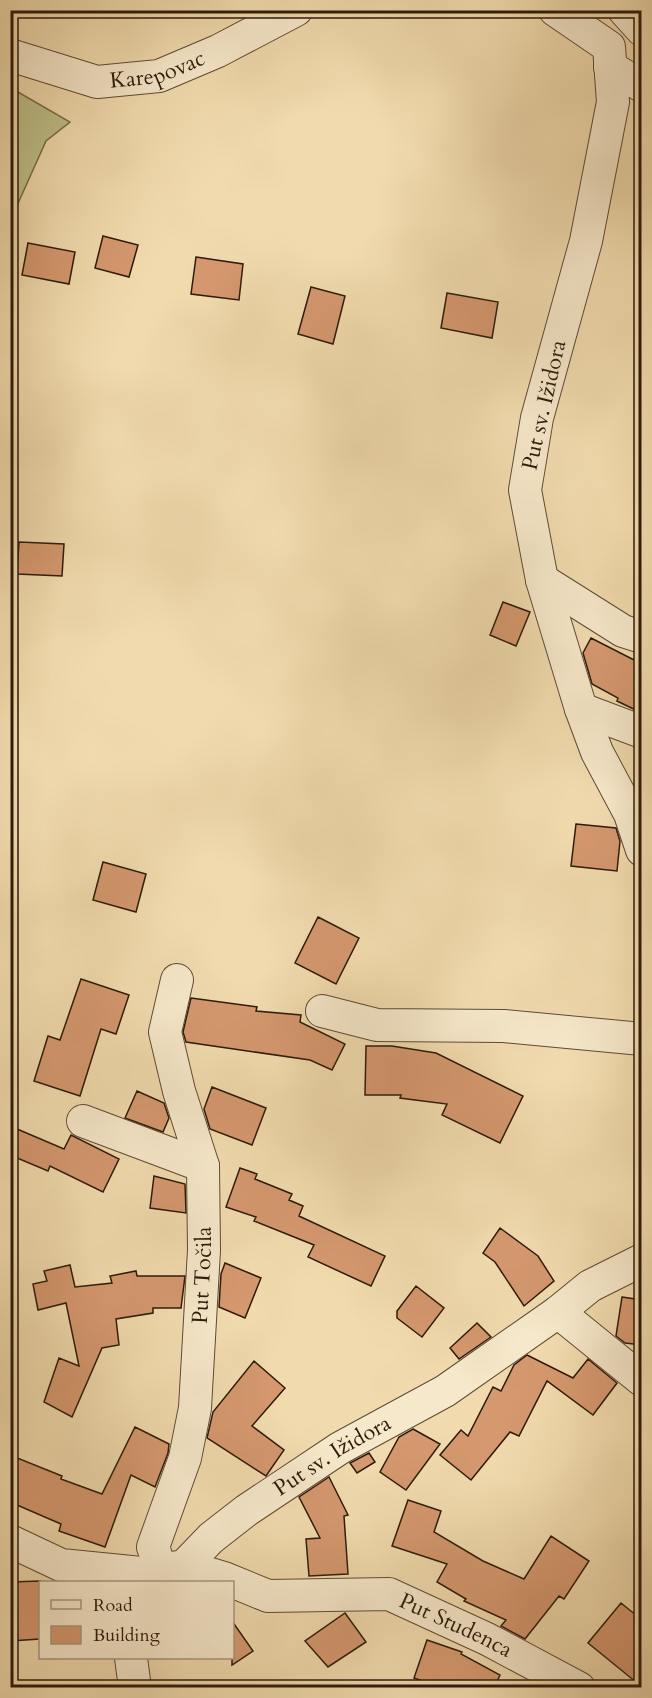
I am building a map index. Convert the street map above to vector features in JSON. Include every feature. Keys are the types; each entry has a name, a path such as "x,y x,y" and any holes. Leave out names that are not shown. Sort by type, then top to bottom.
{"street":[{"name":"Karepovac","path":"10,55 97,82 159,76 218,51 296,10"},
{"name":"Put sv. Ižidora","path":"555,10 609,47 613,102 586,241 537,418 525,490 542,580 580,709 597,752 630,814 642,850"},
{"path":"624,10 642,30"},
{"path":"610,67 642,86"},
{"path":"542,580 622,631 642,637"},
{"path":"580,709 642,732"},
{"name":"Put Točila","path":"173,1568 153,1547 185,1458 195,1408 204,1250 203,1166 179,1091 165,1032 177,980"},
{"path":"322,1011 377,1024 504,1026 642,1039"},
{"path":"83,1121 203,1166"},
{"name":"Put sv. Ižidora","path":"173,1568 247,1510 340,1448 445,1391 558,1312 590,1286 642,1260"},
{"path":"558,1312 642,1380"},
{"path":"10,1541 61,1565 119,1577 173,1568"},
{"name":"Put Studenca","path":"173,1568 231,1581"},
{"name":"Put Studenca","path":"234,1582 268,1596 389,1594 487,1639 579,1688"},
{"path":"131,1659 134,1687"}],"green space":[{"path":"11,88 70,122 46,141 11,219"}],"building":[{"path":"103,236 138,245 129,277 95,268"},
{"path":"28,243 75,252 69,284 22,275"},
{"path":"196,257 243,264 239,300 191,294"},
{"path":"311,287 345,296 333,344 298,334"},
{"path":"447,293 498,302 492,338 441,328"},
{"path":"19,542 64,544 62,576 17,574"},
{"path":"503,602 530,612 516,646 490,635"},
{"path":"591,638 642,664 642,713 617,701 618,698 592,684 583,653"},
{"path":"576,824 616,828 620,841 617,871 571,866"},
{"path":"103,862 146,874 136,912 93,900"},
{"path":"318,917 359,938 336,984 295,963"},
{"path":"81,979 129,995 116,1034 101,1029 80,1096 34,1081 48,1036 60,1040"},
{"path":"191,998 257,1007 256,1011 301,1015 300,1022 345,1044 332,1070 310,1060 186,1042 183,1032"},
{"path":"366,1046 392,1046 436,1053 523,1096 500,1143 442,1115 447,1104 400,1098 401,1095 365,1095"},
{"path":"212,1087 266,1108 252,1145 210,1129 204,1109"},
{"path":"137,1091 164,1103 169,1118 163,1132 125,1118"},
{"path":"10,1126 64,1149 71,1135 119,1159 103,1192 50,1166 48,1171 10,1155"},
{"path":"240,1168 257,1174 255,1179 292,1194 289,1200 303,1206 299,1216 385,1256 371,1286 308,1257 314,1245 254,1221 256,1217 226,1207"},
{"path":"154,1176 185,1184 186,1213 150,1208"},
{"path":"500,1228 538,1256 554,1281 524,1306 495,1262 483,1253"},
{"path":"225,1263 261,1278 245,1318 219,1307 221,1274"},
{"path":"70,1265 75,1287 112,1283 110,1276 136,1271 137,1276 185,1276 181,1308 153,1308 153,1313 116,1319 119,1345 102,1348 72,1417 44,1402 59,1358 79,1366 66,1303 38,1310 33,1284 47,1281 44,1271"},
{"path":"416,1286 444,1308 422,1337 397,1318 397,1311"},
{"path":"622,1297 642,1300 642,1345 625,1343 616,1336"},
{"path":"477,1323 491,1337 459,1359 450,1348"},
{"path":"527,1355 573,1378 588,1359 617,1383 593,1415 547,1381 519,1436 510,1432 471,1480 440,1455 461,1430 468,1436 493,1387 501,1391 514,1365"},
{"path":"254,1361 285,1388 252,1426 284,1450 266,1476 207,1438 213,1412"},
{"path":"135,1427 169,1444 168,1453 155,1487 131,1475 105,1547 59,1531 61,1524 10,1502 10,1455 62,1476 61,1479 102,1494"},
{"path":"413,1429 440,1444 406,1490 380,1472 399,1437"},
{"path":"369,1453 375,1462 357,1473 350,1463"},
{"path":"329,1477 348,1515 344,1516 348,1574 309,1576 306,1539 320,1538 299,1497"},
{"path":"408,1500 441,1511 434,1532 483,1561 524,1579 551,1536 589,1561 564,1599 559,1596 525,1639 501,1626 506,1620 464,1601 466,1599 437,1582 447,1564 392,1546"},
{"path":"39,1581 39,1639 10,1641 10,1582"},
{"path":"621,1603 642,1620 642,1687 588,1643"},
{"path":"345,1613 366,1642 328,1667 305,1641"},
{"path":"234,1624 253,1651 232,1665 232,1659 234,1659"},
{"path":"427,1640 462,1652 461,1654 500,1675 494,1688 443,1688 414,1678"}]}
